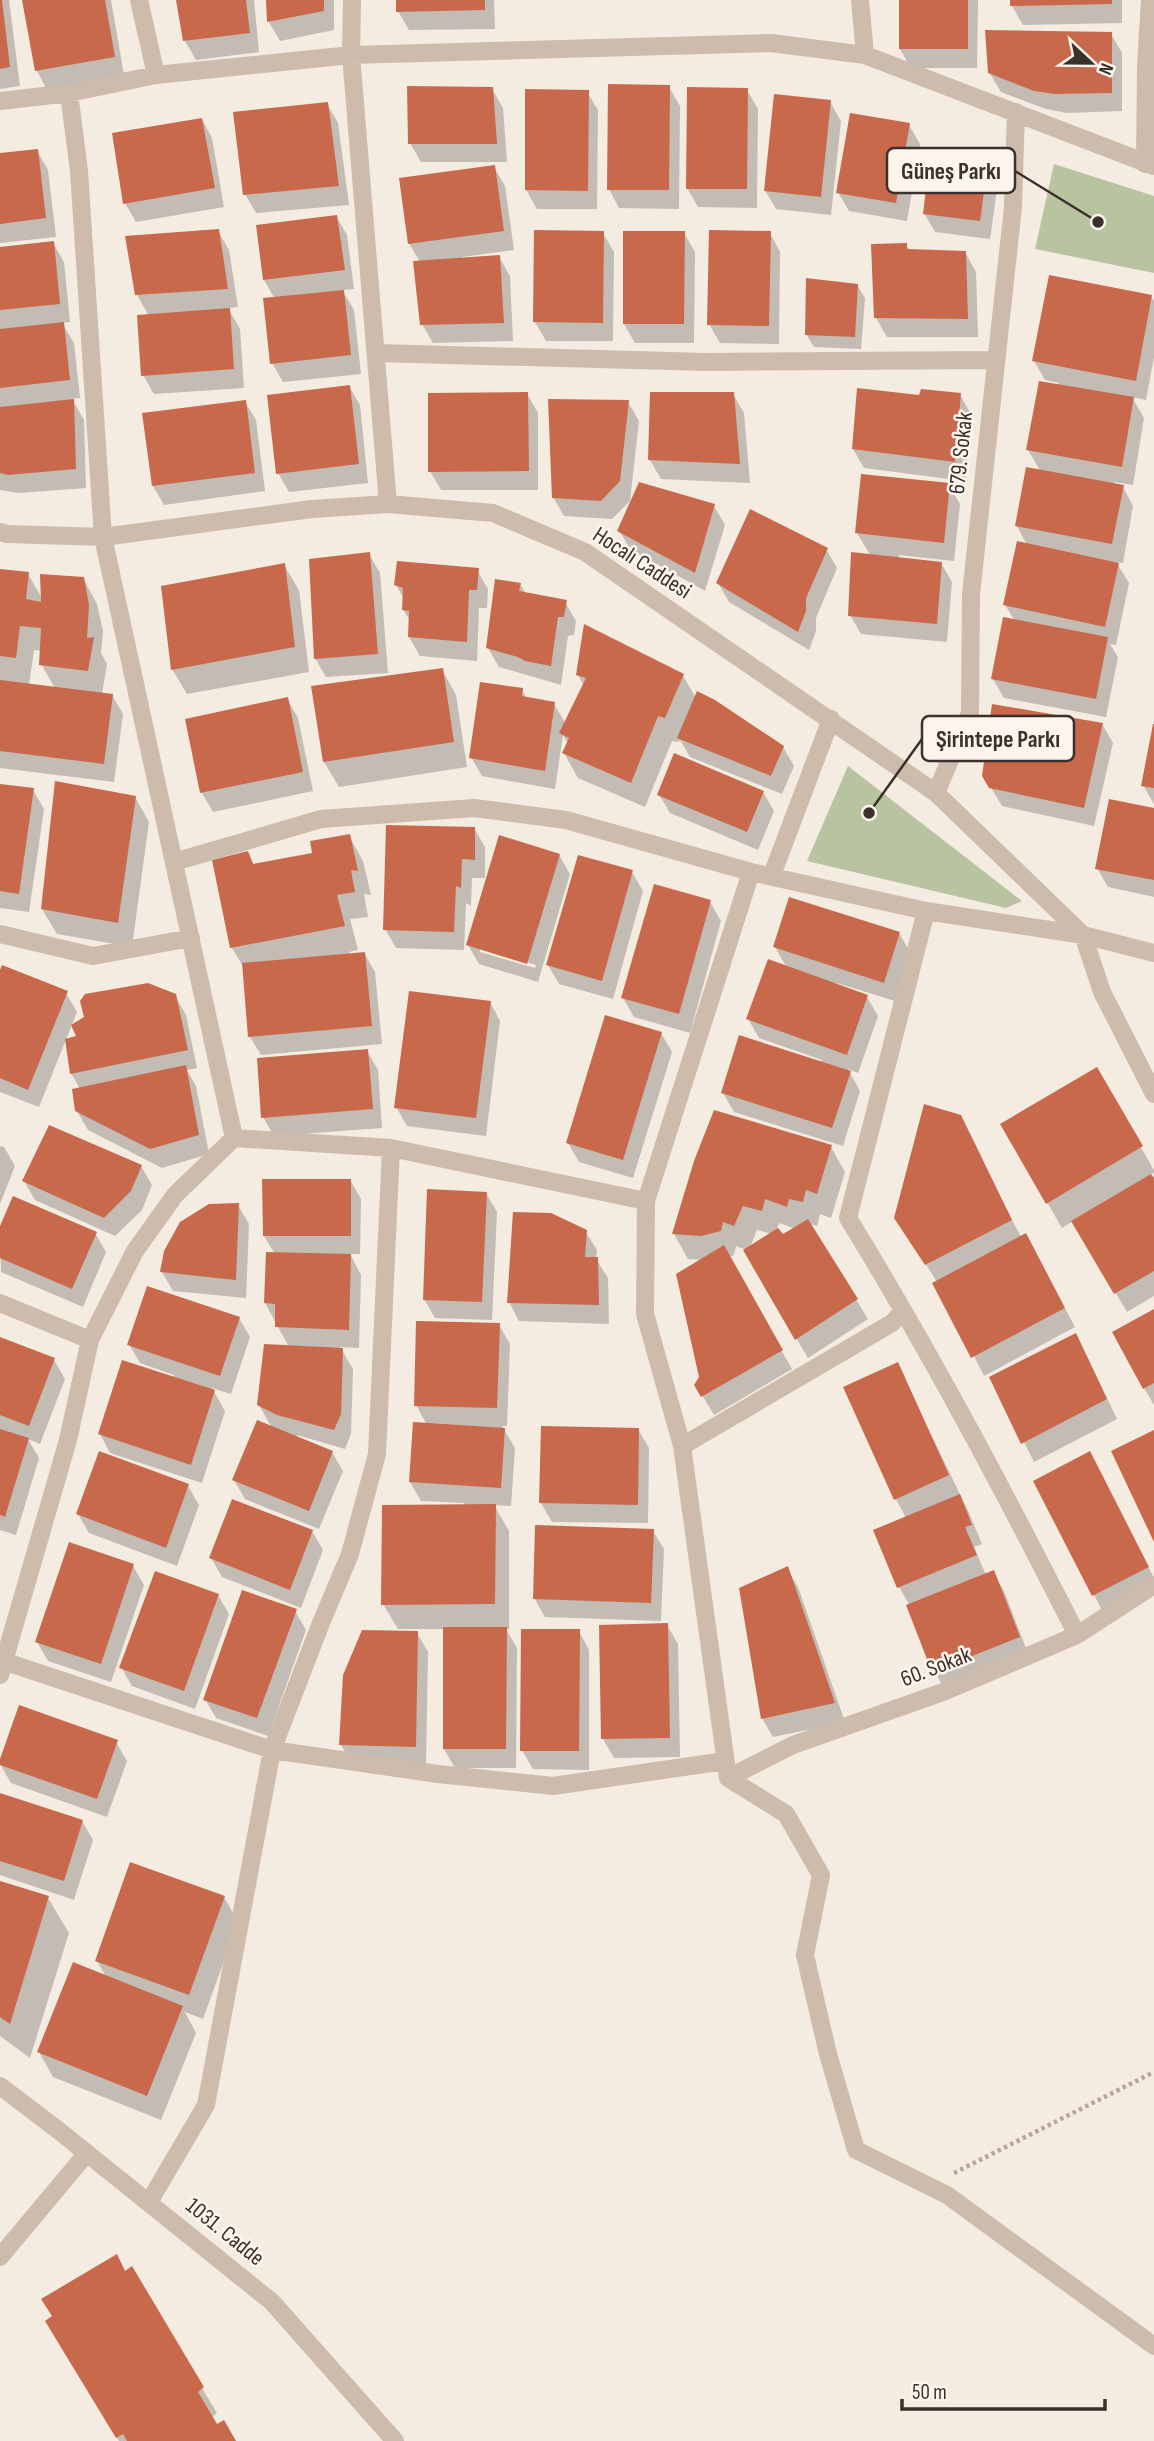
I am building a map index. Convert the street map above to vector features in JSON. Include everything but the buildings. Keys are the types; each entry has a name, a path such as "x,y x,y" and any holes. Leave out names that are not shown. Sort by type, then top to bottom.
{"street":[{"path":"139,0 156,75"},
{"path":"352,0 351,55 388,504"},
{"path":"860,0 864,55"},
{"path":"0,101 69,93 156,75 351,55 771,43 864,55 1150,165 1146,65 1150,0"},
{"path":"69,93 79,171 103,537 234,1138"},
{"name":"679. Sokak","path":"936,793 970,713 971,594 1013,207 1016,112"},
{"path":"377,353 706,362 995,360"},
{"name":"Hocalı Caddesi","path":"0,532 103,537 312,509 388,504 493,513 585,552 936,793 1083,935 1154,953"},
{"path":"772,875 831,719"},
{"path":"174,862 321,819 474,808 566,820 751,872 926,911 1083,935 1102,992 1154,1094"},
{"path":"751,872 646,1201 645,1314 682,1446 726,1769 786,1814 821,1875 805,1955 828,2054 856,2150 947,2195 1154,2346"},
{"path":"926,911 848,1218 993,1469 1077,1635"},
{"path":"0,934 93,956 191,938"},
{"path":"1,1665 68,1440 90,1340 135,1251 175,1195 234,1138 391,1148 646,1201"},
{"path":"149,2202 206,2105 272,1750 350,1555 377,1454 391,1148"},
{"path":"0,1303 90,1340"},
{"path":"682,1446 868,1337 892,1322 903,1311"},
{"name":"60. Sokak","path":"1,1665 272,1750 438,1774 553,1786 726,1769 943,1692 1077,1635 1154,1585"},
{"name":"1031. Cadde","path":"0,2087 149,2202 272,2302 395,2441"},
{"path":"0,2257 87,2153"}],"path":[{"path":"928,2186 1154,2072"}],"green space":[{"path":"1054,164 1154,196 1154,273 1035,249"},
{"path":"848,766 1022,901 1006,908 807,861"}],"place":[{"name":"Güneş Parkı","path":"1098,222"},
{"name":"Şirintepe Parkı","path":"869,813"}]}
